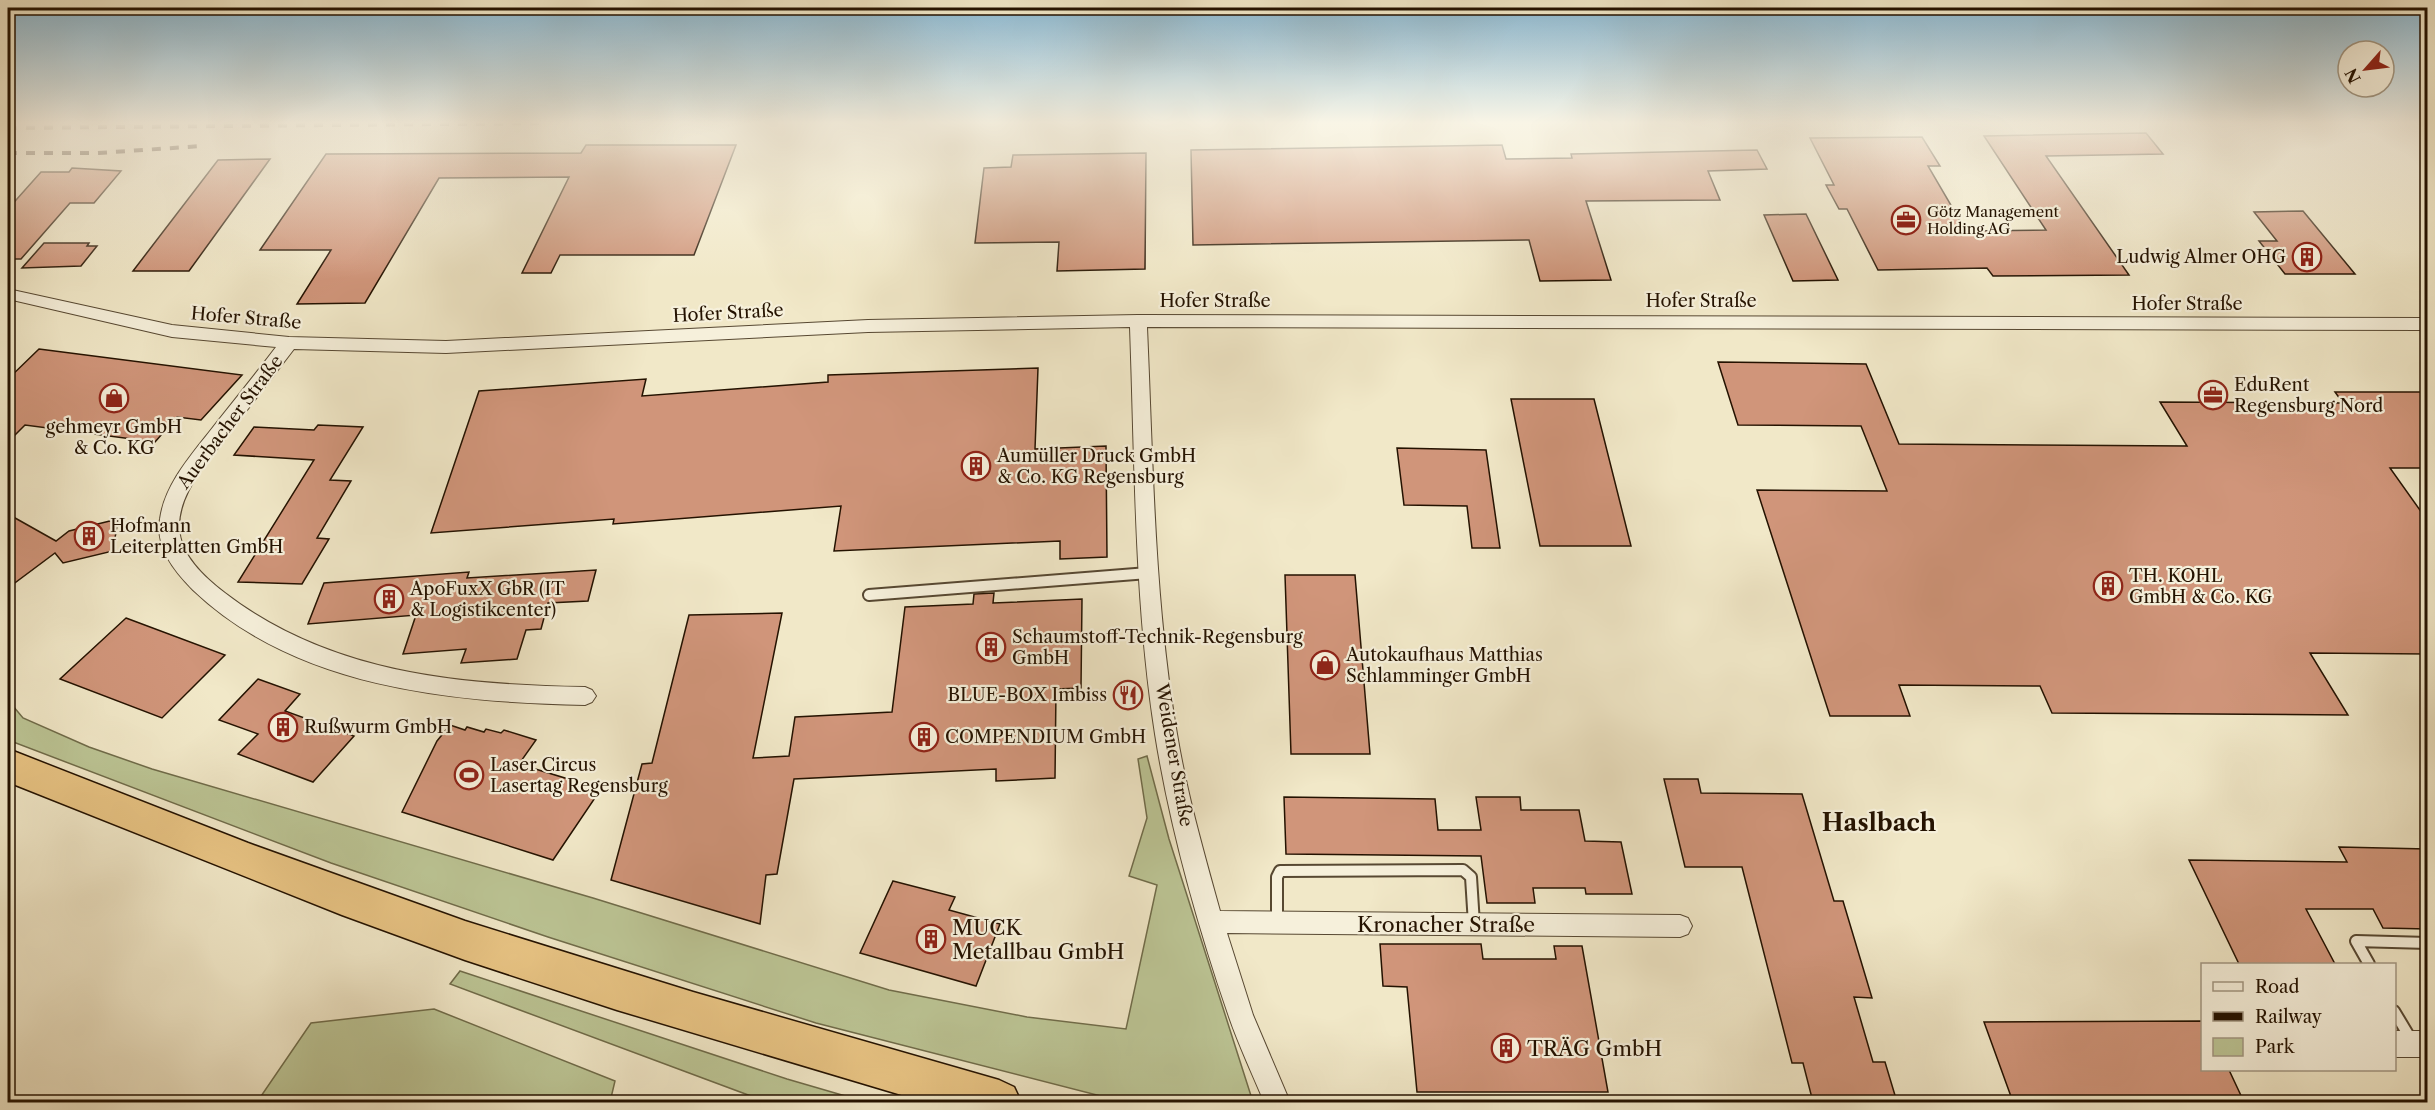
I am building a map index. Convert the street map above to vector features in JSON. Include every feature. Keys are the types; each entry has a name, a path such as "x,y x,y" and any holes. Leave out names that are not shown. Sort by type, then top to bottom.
{"highway":[{"path":"8,765 168,831 393,915 684,1011 999,1102"}],"street":[{"name":"Hofer Straße","path":"8,294 172,331 289,343 446,347 868,326 1138,321 2427,324"},
{"name":"Weidener Straße","path":"1138,321 1148,573 1166,734 1189,840 1211,922 1241,1016 1277,1102"},
{"name":"Auerbacher Straße","path":"289,343 194,465 174,500 170,519 170,541 186,571 213,597 272,633 308,652 380,675 440,687 501,694 585,696"},
{"name":"Kronacher Straße","path":"1211,922 1680,926"}],"lane":[{"path":"869,595 1148,573"},
{"path":"1277,923 1277,877 1280,871 1463,870 1471,877 1474,924"},
{"path":"2368,963 2356,941 2427,943"},
{"path":"2396,1015 2412,1044"}],"green space":[{"path":"8,700 23,718 89,747 152,769 593,898 889,990 1027,1017 1126,1029 1157,885 1129,876 1147,818 1138,759 1147,756 1169,839 1253,1102 1124,1102 816,1023 548,937 331,863 8,740"},
{"path":"460,971 787,1079 866,1102 767,1102 450,984"},
{"path":"434,1009 615,1081 610,1102 257,1102 311,1023"}],"building":[{"path":"39,175 118,175 94,203 70,203 21,259 8,259 8,209"},
{"path":"207,175 259,175 189,271 133,271"},
{"path":"312,175 725,175 694,255 560,255 551,273 522,273 569,177 439,178 365,303 297,304 331,250 260,250"},
{"path":"983,175 1146,175 1145,269 1057,271 1059,242 975,243"},
{"path":"1192,175 1710,175 1720,200 1586,201 1611,280 1540,281 1529,240 1193,245"},
{"path":"1829,175 1933,175 1966,231 2046,230 2010,175 2059,175 2129,275 1993,276 1987,268 1878,270 1847,209 1839,209 1826,185 1834,185"},
{"name":"Ludwig Almer OHG","path":"2303,211 2355,274 2285,274 2259,241 2277,241 2254,212"},
{"path":"1806,214 1838,280 1793,281 1764,215"},
{"path":"44,243 89,243 87,246 97,246 81,266 22,268"},
{"name":"gehmeyr GmbH & Co. KG","path":"39,349 242,375 201,420 177,417 155,442 25,425 8,442 8,379"},
{"name":"TH. KOHL GmbH & Co. KG","path":"1718,362 1866,364 1899,444 2187,446 2160,402 2343,403 2335,392 2427,392 2427,468 2390,468 2427,520 2427,654 2310,653 2348,715 2052,713 2040,686 1899,685 1910,716 1830,716 1757,490 1887,491 1861,426 1738,425"},
{"name":"Aumüller Druck GmbH & Co. KG Regensburg","path":"1038,368 1035,449 1106,446 1107,557 1060,559 1060,541 834,551 841,506 613,524 614,519 431,533 479,391 646,379 642,396 828,382 828,375"},
{"path":"1511,399 1594,399 1631,546 1540,546"},
{"path":"318,425 363,427 330,480 351,481 317,538 329,539 302,584 238,582 314,460 234,455 254,427 314,430"},
{"path":"1397,448 1486,450 1500,548 1472,548 1467,506 1404,505"},
{"path":"8,514 56,541 69,531 118,519 113,551 63,563 55,553 8,588"},
{"path":"596,570 588,601 548,603 541,629 526,630 517,659 461,663 466,649 403,654 416,615 308,624 324,583 469,572 467,578"},
{"name":"Autokaufhaus Matthias Schlamminger GmbH","path":"1285,575 1355,575 1370,754 1291,754"},
{"path":"994,593 993,603 1082,599 1081,688 1056,689 1055,778 996,781 996,769 794,779 777,874 766,875 760,924 611,880 642,764 652,763 689,615 782,613 753,758 789,756 795,717 892,712 905,607 973,604 974,594"},
{"path":"126,618 225,655 162,718 60,679"},
{"name":"Rußwurm GmbH","path":"258,679 300,694 285,711 354,736 313,782 238,754 258,734 219,720"},
{"path":"450,725 465,730 467,727 484,732 486,729 501,733 504,730 536,740 519,764 601,789 553,860 402,812 437,741"},
{"path":"1664,779 1698,779 1701,793 1802,794 1834,901 1843,901 1872,998 1854,997 1873,1062 1885,1062 1897,1102 1813,1102 1803,1063 1792,1063 1742,867 1685,867"},
{"path":"1284,797 1435,799 1438,830 1481,830 1476,797 1520,797 1521,810 1579,810 1585,841 1621,842 1632,894 1586,894 1585,888 1533,888 1535,903 1487,903 1481,856 1286,854"},
{"path":"2339,847 2427,849 2427,929 2383,928 2373,909 2306,909 2334,963 2239,963 2189,860 2347,862"},
{"name":"MUCK Metallbau GmbH","path":"893,881 955,897 949,910 1000,924 976,986 860,953"},
{"name":"TRÄG GmbH","path":"1380,944 1481,944 1483,959 1556,959 1554,946 1582,946 1608,1092 1417,1092 1407,987 1383,986"},
{"path":"2201,1021 2201,1071 2229,1071 2244,1102 2013,1102 1984,1022"}],"place":[{"name":"Götz Management Holding AG","path":"1906,220"},
{"name":"Ludwig Almer OHG","path":"2307,257"},
{"name":"EduRent Regensburg Nord","path":"2213,395"},
{"name":"gehmeyr GmbH & Co. KG","path":"114,398"},
{"name":"Aumüller Druck GmbH & Co. KG Regensburg","path":"976,466"},
{"name":"Hofmann Leiterplatten GmbH","path":"89,536"},
{"name":"TH. KOHL GmbH & Co. KG","path":"2108,586"},
{"name":"ApoFuxX GbR (IT & Logistikcenter)","path":"389,599"},
{"name":"Schaumstoff-Technik-Regensburg GmbH","path":"991,647"},
{"name":"Autokaufhaus Matthias Schlamminger GmbH","path":"1325,665"},
{"name":"BLUE-BOX Imbiss","path":"1128,695"},
{"name":"Rußwurm GmbH","path":"283,727"},
{"name":"COMPENDIUM GmbH","path":"924,737"},
{"name":"Laser Circus Lasertag Regensburg","path":"469,775"},
{"name":"MUCK Metallbau GmbH","path":"931,939"},
{"name":"TRÄG GmbH","path":"1506,1048"}],"district":[{"name":"Haslbach","path":"1879,822"}]}
